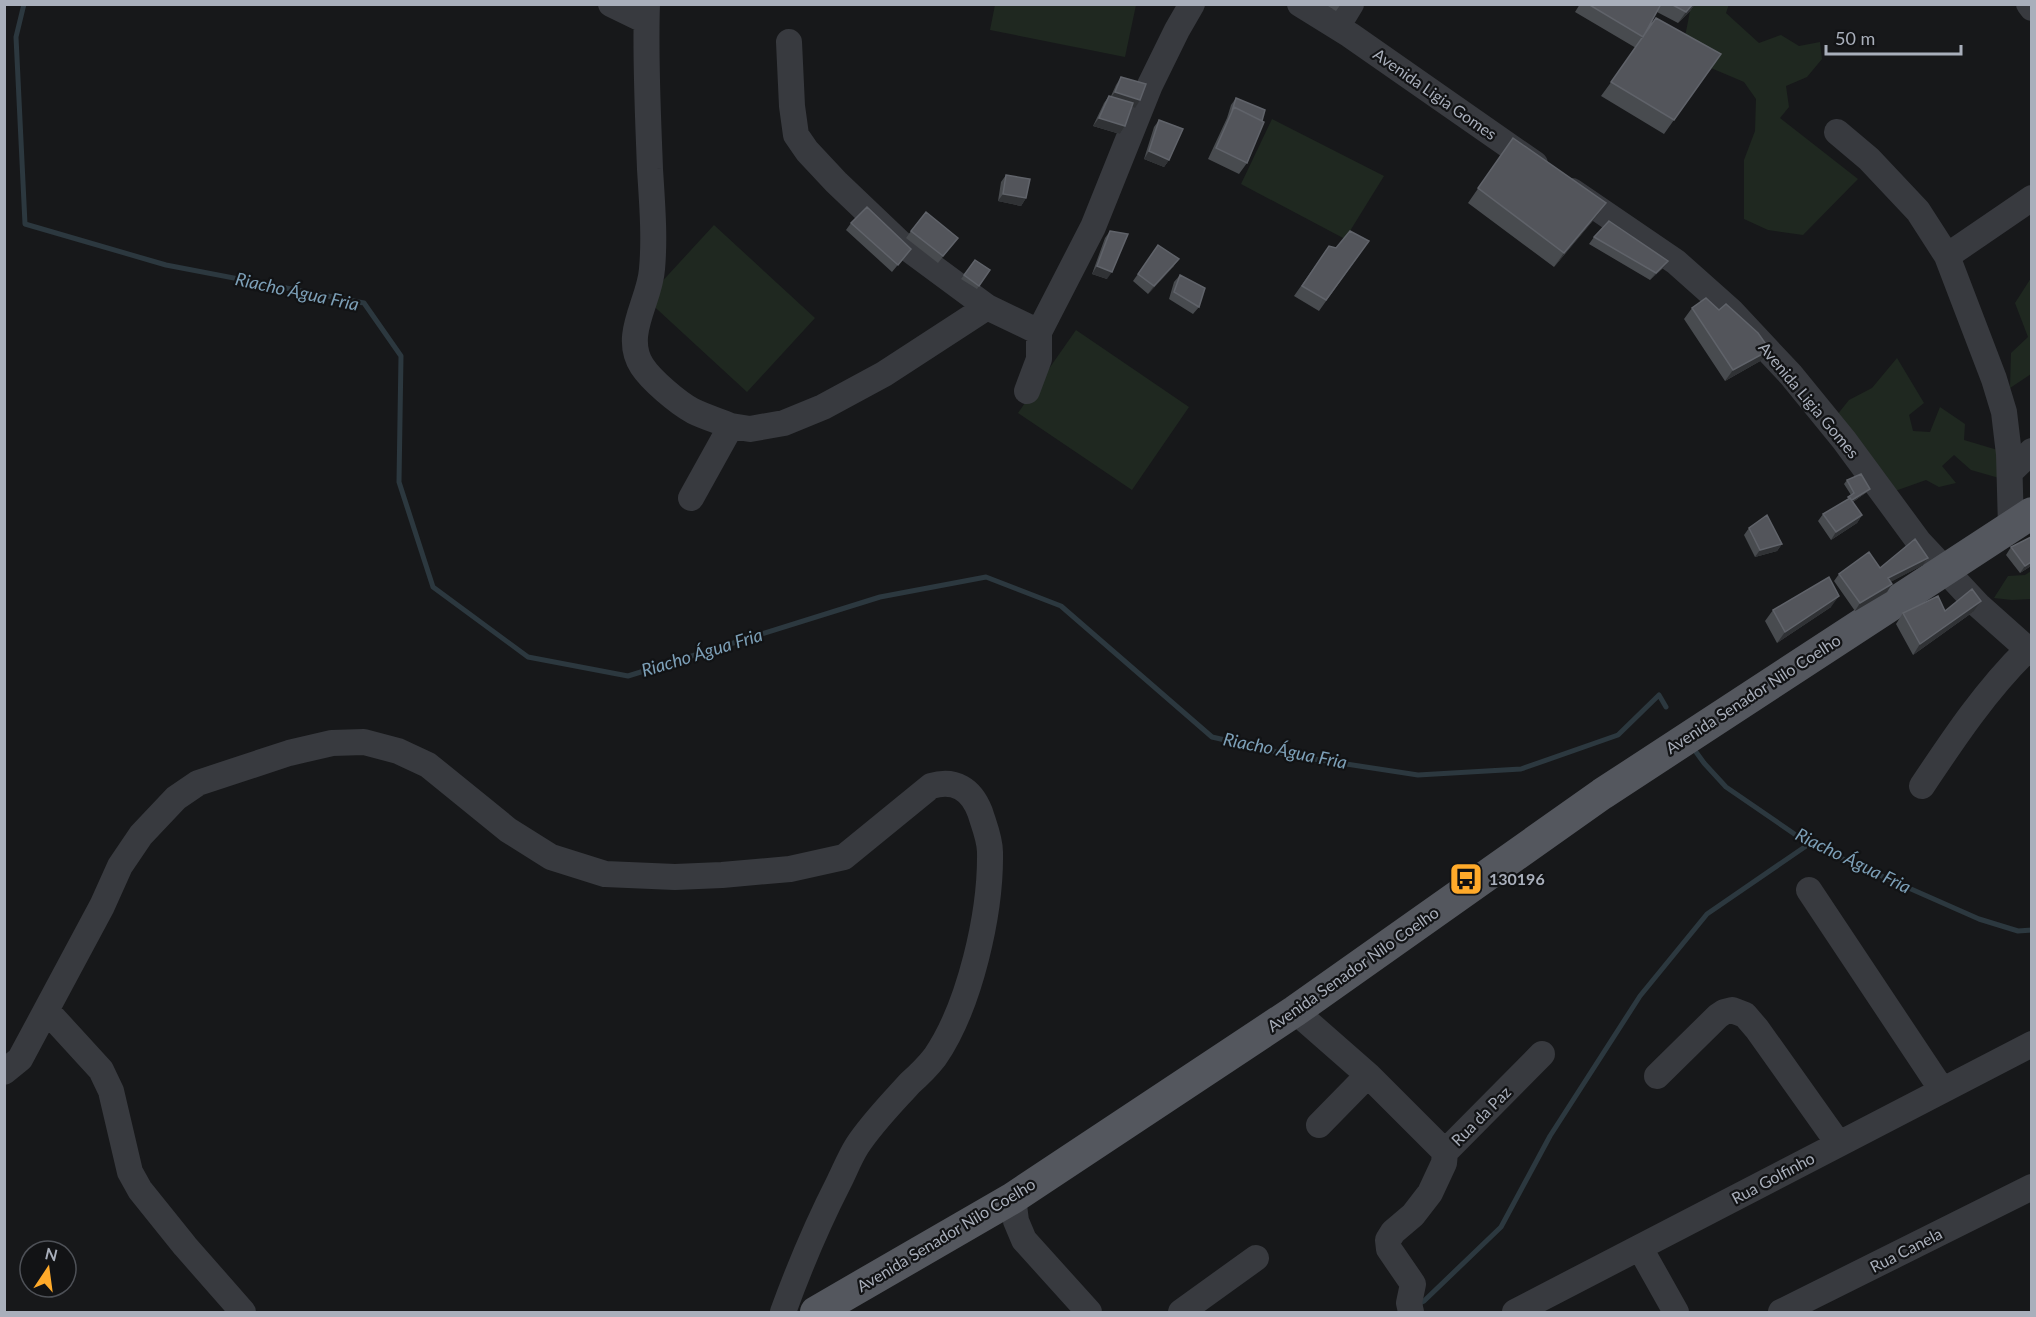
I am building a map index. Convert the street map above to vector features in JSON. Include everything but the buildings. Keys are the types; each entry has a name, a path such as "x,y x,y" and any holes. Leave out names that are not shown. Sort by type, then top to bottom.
{"main road":[{"name":"Avenida Senador Nilo Coelho","path":"816,1312 1013,1198 1294,1011 1602,794 1944,568 2021,520"}],"street":[{"path":"611,4 647,13 645,49 653,260 650,288 636,331 636,350 642,366 660,386 691,410 731,426 750,429 784,423 823,407 884,374 987,307"},
{"path":"1027,391 1040,359 1040,332 1093,227 1150,85 1192,4"},
{"name":"Avenida Ligia Gomes","path":"1300,4 1455,107 1676,262 1731,311 1798,383 1845,440 1919,542 1978,605 2029,651"},
{"path":"1337,27 1351,4"},
{"path":"789,42 792,106 796,135 807,151 899,242 987,307 1040,332"},
{"path":"1837,132 1869,159 1918,211 1947,256 2001,401 2007,433 2010,472 2021,520"},
{"path":"1947,256 2031,198"},
{"path":"691,498 731,426"},
{"path":"2010,472 2031,451"},
{"path":"1922,786 1959,731 2000,679 2029,651"},
{"path":"4,1072 20,1059 102,906 120,867 141,835 176,798 198,783 289,753 332,743 364,742 398,751 428,765 508,830 551,857 605,874 675,877 722,875 790,869 844,856 931,786 943,782 952,783 967,791 977,804 990,850 986,904 976,959 964,1002 949,1035 934,1059 889,1106 857,1146 810,1240 783,1312"},
{"path":"1809,890 1942,1090"},
{"path":"1657,1076 1718,1016 1728,1010 1739,1011 1757,1029 1838,1143"},
{"path":"46,1011 101,1070 111,1091 130,1172 140,1190 243,1312"},
{"name":"Rua da Paz","path":"1294,1011 1368,1075 1445,1152 1542,1054"},
{"name":"Rua Golfinho","path":"1515,1312 2031,1044"},
{"path":"1319,1125 1368,1075"},
{"path":"1410,1309 1413,1284 1389,1249 1388,1240 1393,1232 1413,1215 1430,1193 1444,1163 1445,1152"},
{"name":"Rua Canela","path":"1780,1312 2031,1187"},
{"path":"1013,1198 1016,1221 1024,1240 1089,1312"},
{"path":"1640,1248 1676,1312"},
{"path":"1186,1311 1256,1258"}],"shaded area":[{"path":"995,4 1136,5 1125,57 990,30"},
{"path":"1729,4 1726,13 1759,43 1781,35 1799,46 1820,42 1822,59 1807,77 1786,86 1789,107 1780,118 1858,179 1803,235 1768,230 1744,219 1744,160 1755,131 1756,99 1744,82 1711,68 1684,42 1689,5"},
{"path":"1272,119 1384,176 1345,239 1241,184"},
{"path":"714,225 815,318 747,392 646,299"},
{"path":"2031,278 2031,374 2010,388 2011,353 2028,337 2015,303"},
{"path":"1076,330 1189,407 1132,490 1018,413"},
{"path":"1897,358 1924,403 1909,415 1913,431 1930,432 1940,407 1965,424 1964,440 2001,451 1999,478 1971,470 1954,455 1942,466 1956,483 1939,487 1926,480 1895,491 1837,415 1849,400 1872,388"},
{"path":"2031,571 2031,599 1994,598 2008,576 2025,575"}],"waterway":[{"name":"Riacho Água Fria","path":"24,4 16,37 25,224 166,265 364,303 401,356 399,482 433,587 528,657 628,676 880,597 986,577 1061,606 1212,737 1294,756 1418,775 1521,769 1618,735 1659,695 1666,707"},
{"name":"Riacho Água Fria","path":"1696,752 1726,787 1809,844 1979,919 2018,931 2032,930"},
{"path":"1416,1305 1424,1301 1501,1227 1550,1136 1640,996 1707,914 1809,844"}],"place":[{"name":"130196","path":"1466,879"}]}
